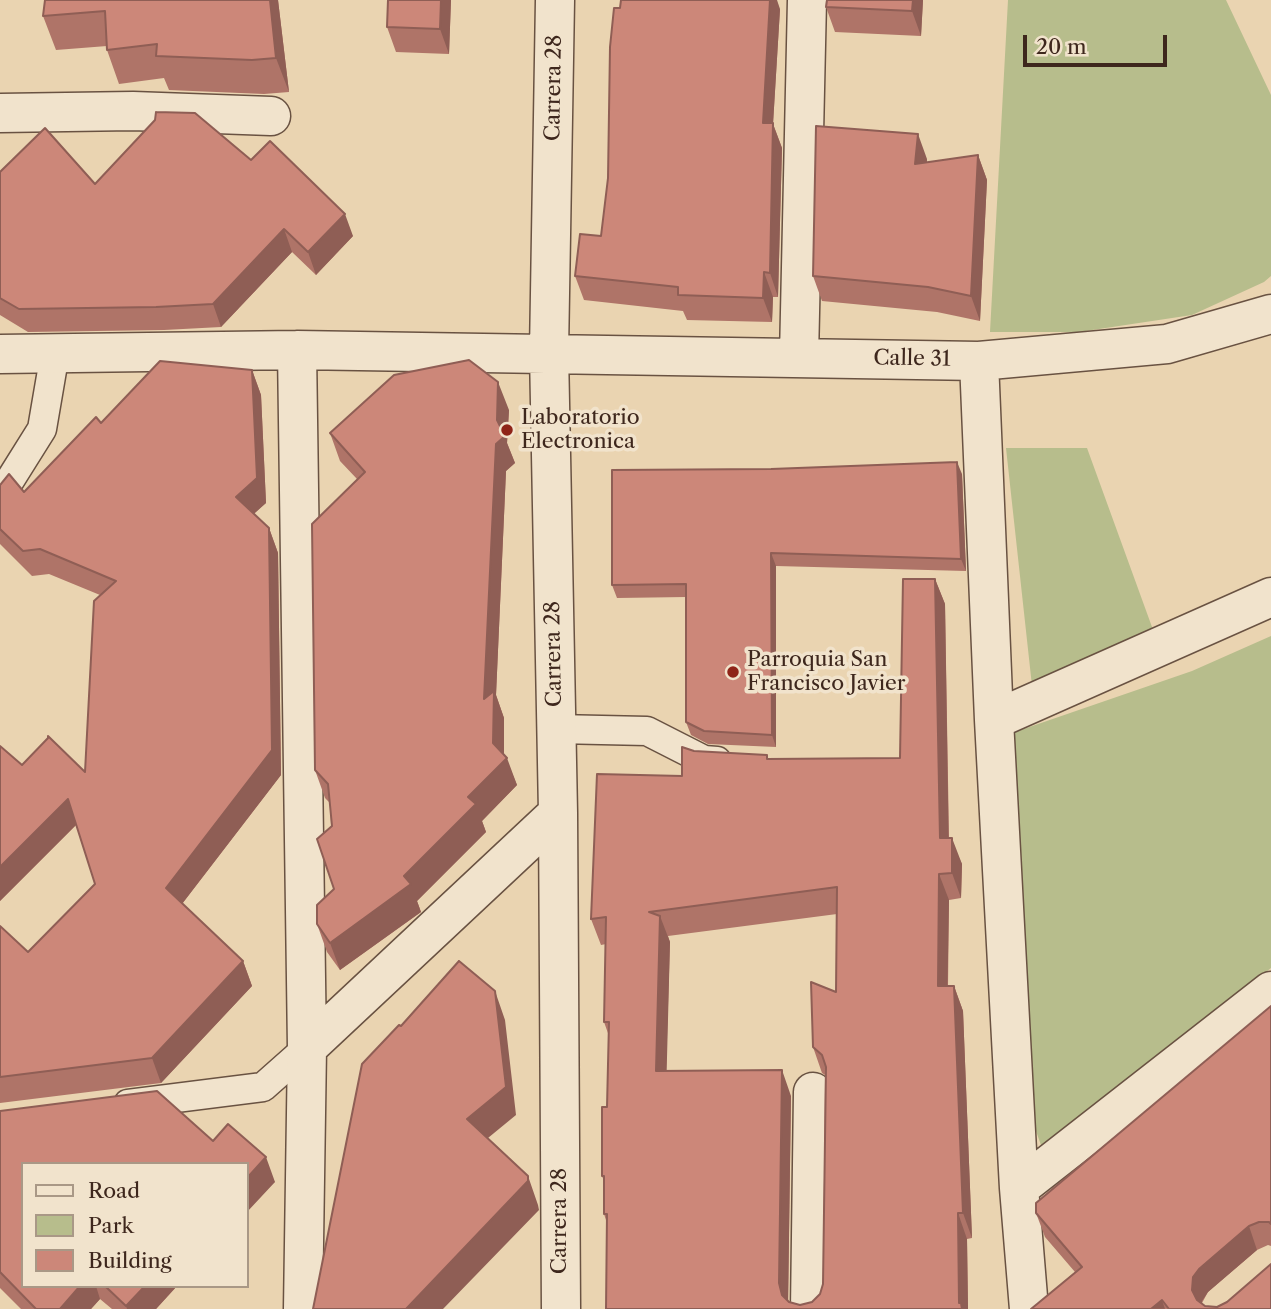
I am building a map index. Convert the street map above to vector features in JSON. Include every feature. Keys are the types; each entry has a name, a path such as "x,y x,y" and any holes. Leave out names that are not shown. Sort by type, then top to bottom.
{"street":[{"name":"Carrera 28","path":"555,0 549,352 558,813 561,1309"},
{"path":"799,357 807,0"},
{"path":"0,113 132,111 271,116"},
{"name":"Calle 31","path":"0,354 298,350 979,361 1167,345 1271,313"},
{"path":"298,350 307,1048 303,1309"},
{"path":"979,361 994,720 1019,1188 1029,1309"},
{"path":"994,720 1271,597"},
{"path":"307,1048 558,813"},
{"path":"1019,1188 1271,991"},
{"path":"810,1309 813,1091"}],"lane":[{"path":"0,496 42,429 55,353"},
{"path":"556,729 647,731 704,760 742,762"},
{"path":"97,1108 264,1087 307,1048"}],"green space":[{"path":"1008,0 1226,0 1271,95 1271,276 1264,282 1192,315 1079,332 990,332"},
{"path":"1006,448 1087,448 1156,638 1033,695"},
{"path":"1271,636 1271,968 1042,1148 1030,1114 1012,733 1192,671"}],"building":[{"path":"45,0 270,0 276,58 252,60 156,56 157,44 107,50 105,11 43,16"},
{"path":"388,0 441,0 440,29 387,27"},
{"path":"621,0 770,0 763,123 773,123 770,273 764,272 763,298 678,295 678,287 575,276 580,234 601,236 608,178 610,47 614,8 620,8"},
{"path":"827,0 913,0 912,11 826,7"},
{"path":"156,112 195,113 251,160 270,141 345,214 308,252 284,229 213,304 19,309 0,298 0,172 45,128 95,184 155,120"},
{"path":"816,126 918,134 915,164 978,155 971,296 928,287 813,276"},
{"path":"469,360 498,382 497,420 505,436 496,444 484,699 494,691 493,743 507,758 468,797 476,804 404,876 411,884 330,943 317,924 317,905 334,889 317,839 332,826 328,784 315,770 312,524 365,472 330,433 394,375"},
{"path":"160,361 252,370 257,478 236,497 269,528 272,750 166,888 243,961 152,1058 0,1077 0,926 28,952 95,884 68,799 0,867 0,746 22,765 48,736 85,772 94,601 116,581 40,549 23,551 0,529 0,485 9,474 24,492 96,417 101,423"},
{"name":"Parroquia San Francisco Javier","path":"957,462 961,559 771,553 772,735 704,731 686,722 686,584 612,585 612,470 771,469"},
{"path":"903,579 935,579 940,838 952,838 952,873 939,874 938,986 954,986 963,1213 958,1213 959,1303 962,1309 606,1309 607,1214 604,1214 602,1176 602,1107 607,1107 609,1022 604,1022 606,917 591,919 597,774 682,776 682,747 694,751 767,755 767,759 900,758","holes":["837,887 836,992 811,982 813,1047 822,1055 826,1067 823,1284 820,1294 812,1302 800,1305 789,1302 782,1295 779,1283 782,1070 656,1071 660,916 649,912"]},
{"path":"459,961 495,991 506,1087 467,1119 528,1176 528,1181 406,1309 313,1309 362,1064 399,1025 401,1026"},
{"path":"1271,1006 1271,1224 1259,1222 1249,1226 1199,1269 1193,1277 1192,1290 1197,1300 1205,1306 1217,1307 1227,1302 1271,1264 1271,1309 1169,1309 1162,1300 1151,1309 1031,1309 1082,1267 1036,1213 1036,1203"},
{"path":"157,1091 213,1141 228,1124 266,1157 248,1177 248,1162 21,1162 21,1288 78,1288 60,1309 36,1309 0,1272 0,1111"},
{"path":"107,1288 143,1288 126,1306"}],"place":[{"name":"Laboratorio Electronica","path":"507,430"},
{"name":"Parroquia San Francisco Javier","path":"733,672"}]}
